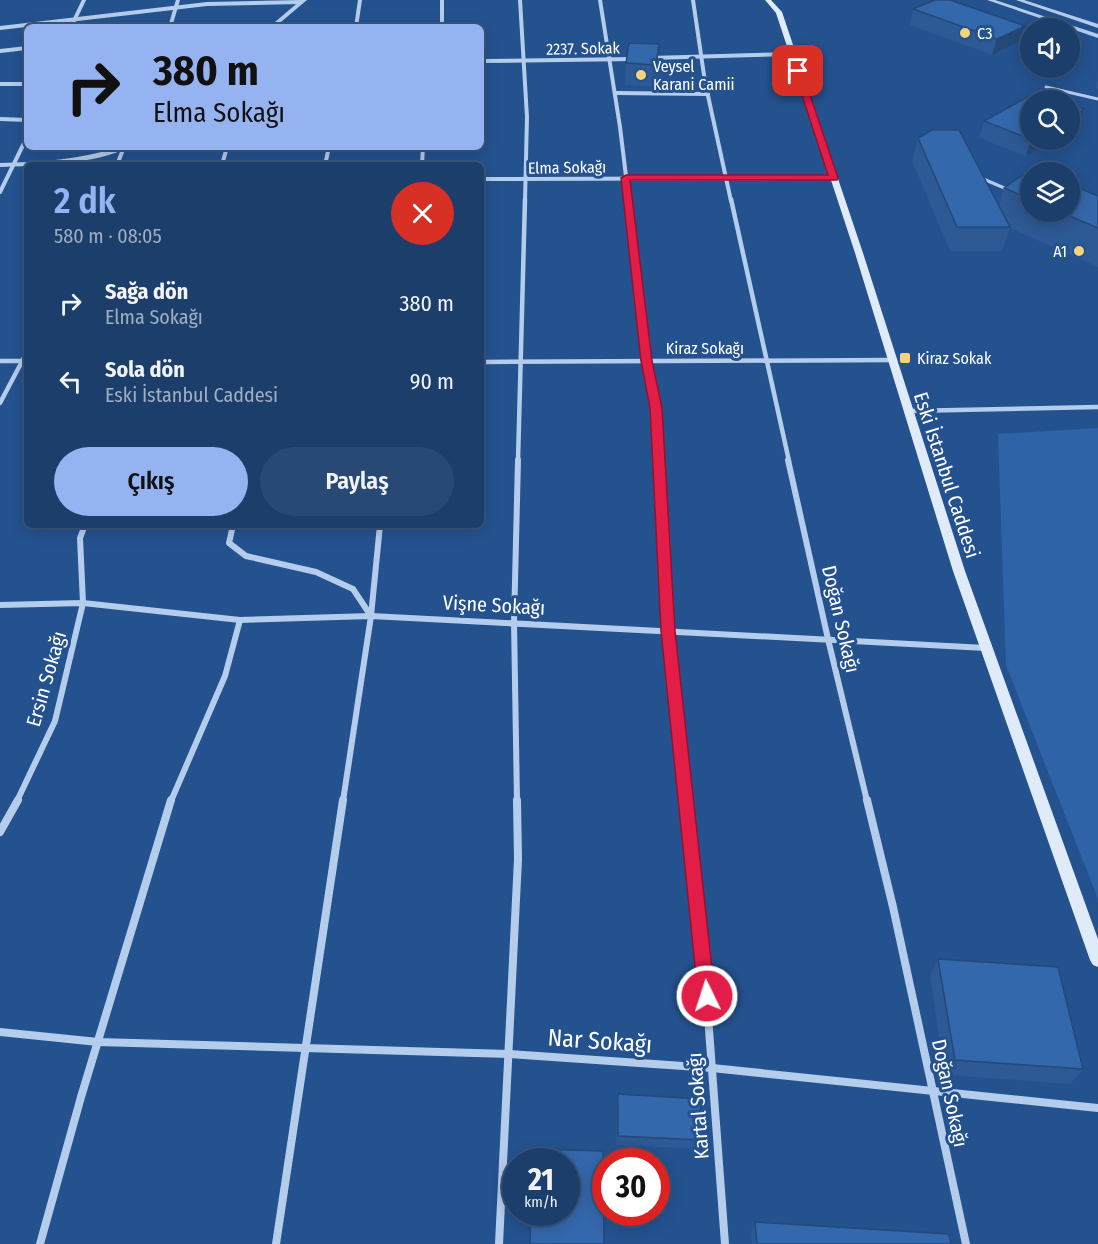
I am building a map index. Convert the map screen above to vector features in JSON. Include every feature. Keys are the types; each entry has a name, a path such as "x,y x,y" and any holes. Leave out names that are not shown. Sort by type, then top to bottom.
{"main road":[{"name":"Eski İstanbul Caddesi","path":"768,0 779,12 959,571 1098,960"}],"street":[{"path":"72,24 84,0"},
{"path":"171,24 178,0"},
{"path":"356,24 360,0"},
{"path":"442,0 442,24"},
{"path":"499,1244 518,859 514,622 527,117 520,0"},
{"name":"Kartal Sokağı","path":"600,0 626,178 646,361 656,408 668,631 703,949 725,1244"},
{"name":"Doğan Sokağı","path":"693,0 708,94 828,639 890,895 966,1244"},
{"path":"990,0 1098,36"},
{"path":"1019,0 1098,26"},
{"path":"42,24 207,4 303,1"},
{"path":"276,24 303,1"},
{"path":"0,28 24,26"},
{"path":"0,51 24,48"},
{"name":"2237. Sokak","path":"484,61 792,54"},
{"path":"0,84 24,84"},
{"path":"615,93 708,94"},
{"path":"0,119 24,120"},
{"path":"0,192 24,143"},
{"path":"65,162 92,158 115,150"},
{"path":"0,165 24,165"},
{"name":"Elma Sokağı","path":"484,178 525,180 833,178"},
{"name":"Kiraz Sokağı","path":"484,362 892,360"},
{"path":"0,361 24,361"},
{"path":"0,403 24,363"},
{"path":"908,411 1098,407"},
{"name":"Ersin Sokağı","path":"0,832 10,817 55,721 83,603 80,538 84,528"},
{"path":"232,528 229,543 246,556 316,572 353,589 371,616"},
{"path":"276,1244 371,616 380,528"},
{"name":"Vişne Sokağı","path":"0,605 83,603 240,620 371,616 986,648"},
{"path":"40,1244 172,797 225,676 240,620"},
{"name":"Nar Sokağı","path":"0,1032 98,1042 508,1054 712,1068 1098,1108"}],"lane":[{"path":"1046,87 1098,99"},
{"path":"977,176 1012,191"}],"shaded area":[{"path":"1098,428 1098,899 1006,665 998,434"}],"building":[{"path":"935,0 950,0 1020,24 1020,28 997,39 913,9"},
{"path":"629,43 659,44 656,65 626,63"},
{"path":"1020,101 1020,135 984,121"},
{"path":"932,130 959,130 1010,227 957,227 918,138"},
{"path":"1020,177 1020,195 1004,188"},
{"path":"1080,188 1098,196 1098,228 1080,220"},
{"path":"938,959 1058,967 1083,1069 955,1060"},
{"path":"618,1094 700,1099 702,1140 618,1136"},
{"path":"580,1150 592,1151 592,1226 604,1226 604,1244 530,1244 531,1226 580,1226"},
{"path":"755,1222 949,1234 951,1244 757,1244"}],"place":[{"name":"C3","path":"965,33"},
{"name":"Veysel Karani Camii","path":"641,75"},
{"name":"A1","path":"1079,251"},
{"name":"Kiraz Sokak","path":"905,358"}],"route":[{"path":"707,996 668,631 656,408 646,361 626,178 833,178 798,71"}]}
